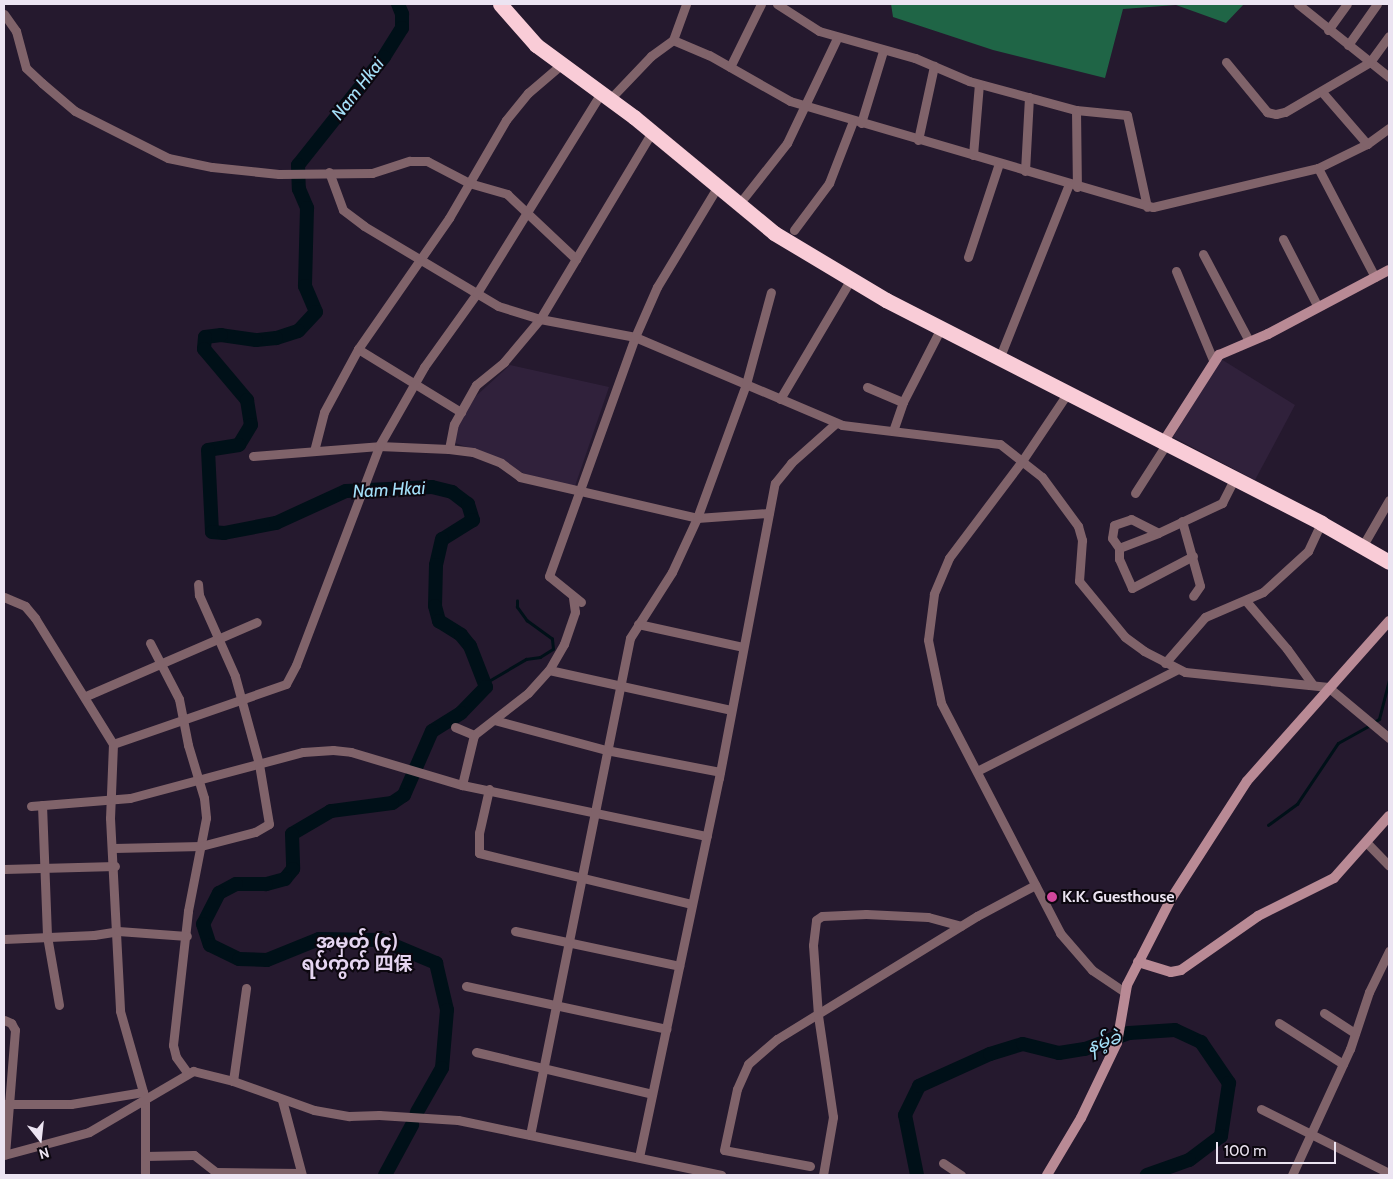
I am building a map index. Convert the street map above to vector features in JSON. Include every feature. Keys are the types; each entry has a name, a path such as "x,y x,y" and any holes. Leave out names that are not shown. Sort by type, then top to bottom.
{"highway":[{"path":"500,4 536,45 652,132 774,233 941,328 1233,481 1321,524 1389,562"}],"main road":[{"path":"1164,445 1213,360 1226,351 1318,307 1389,270"},
{"path":"1047,1175 1081,1118 1116,1043 1125,992 1138,962 1171,899 1247,781 1328,687 1389,621"},
{"path":"1138,962 1171,972 1181,970 1258,916 1334,878 1389,816"}],"street":[{"path":"113,744 242,701 286,684 361,500 379,446 414,385 477,293 526,213 605,96 651,56 673,40 686,4"},
{"path":"730,67 761,4"},
{"path":"777,4 819,31 883,52 916,58 980,84 1076,110 1127,115 1147,206"},
{"path":"1298,4 1328,30 1389,77"},
{"path":"1328,30 1347,4"},
{"path":"1348,45 1377,4"},
{"path":"4,14 16,31 26,68 75,111 168,158 212,167 279,174 306,172 372,173 410,161 427,161 469,182 507,194 576,259"},
{"path":"1226,62 1267,112 1286,112 1370,62 1389,36"},
{"path":"739,204 787,142 806,106 837,38"},
{"path":"673,40 730,67 790,101 1147,206 1318,168 1367,144 1389,128"},
{"path":"794,230 829,183 857,122 883,52"},
{"path":"314,451 324,412 358,349 418,258 449,218 506,120 528,93 562,64"},
{"path":"918,140 934,66"},
{"path":"974,155 980,84"},
{"path":"1322,92 1367,144"},
{"path":"1026,171 1029,97"},
{"path":"999,359 1073,185 1076,110"},
{"path":"449,450 454,424 476,385 504,362 540,319 652,132"},
{"path":"968,257 999,163"},
{"path":"1318,168 1375,277"},
{"path":"329,172 342,210 498,306 540,319 635,337 836,423 1000,444 1042,476 1082,532 1078,581 1125,636 1165,663 1178,669 1328,687 1389,738"},
{"path":"462,785 474,735 494,720 516,699 528,693 549,670 564,644 577,600 549,576 635,337 657,287 718,186"},
{"path":"1283,239 1318,307"},
{"path":"1203,254 1249,341"},
{"path":"1176,271 1213,360"},
{"path":"780,399 852,279"},
{"path":"530,1135 580,876 630,638 672,572 697,518 746,384 771,292"},
{"path":"893,430 903,402 941,328"},
{"path":"358,349 460,412"},
{"path":"867,387 903,402"},
{"path":"1067,394 1022,461 949,558 934,594 928,640 940,703 1060,933 1092,970 1125,992"},
{"path":"639,1157 720,772 775,482 791,463 836,423"},
{"path":"1135,493 1164,445"},
{"path":"252,456 379,446 473,452 501,463 520,477 578,493 697,518 769,513"},
{"path":"1119,548 1158,533 1222,503 1233,481"},
{"path":"1362,547 1389,500"},
{"path":"1158,533 1137,521 1122,522 1114,526 1112,538 1119,548 1119,559 1132,588 1193,556"},
{"path":"1182,521 1200,586 1193,596"},
{"path":"1165,663 1205,617 1233,603 1246,601 1264,592 1308,551 1321,524"},
{"path":"114,848 201,846 255,832 269,824 259,764 242,701 220,637 199,595 198,584"},
{"path":"4,597 26,606 69,676 86,696 113,744 110,800 115,866 120,1011 144,1096 145,1175"},
{"path":"1246,601 1287,649 1313,686"},
{"path":"86,696 160,662 257,622"},
{"path":"638,624 743,647"},
{"path":"150,643 179,699 199,780 206,818 186,936 173,1045 176,1057 187,1072"},
{"path":"977,771 1178,669"},
{"path":"549,670 731,710"},
{"path":"494,720 606,750 720,772"},
{"path":"455,727 474,735"},
{"path":"32,806 110,800 199,780 303,752 333,750 351,752 420,775 462,785 489,789 707,836"},
{"path":"489,789 479,833 479,853 692,904"},
{"path":"42,805 47,936 59,1005"},
{"path":"1366,842 1389,866"},
{"path":"4,869 44,870 115,866"},
{"path":"810,1166 724,1150 737,1089 748,1064 777,1039 960,926 1035,884"},
{"path":"823,1175 833,1117 818,1015 814,945 816,920 822,916 866,914 928,917 960,926"},
{"path":"4,939 94,935 118,931 186,936"},
{"path":"515,932 679,966"},
{"path":"1292,1175 1343,1064 1369,992 1389,951"},
{"path":"466,986 666,1029"},
{"path":"233,1081 246,988"},
{"path":"1324,1013 1355,1032"},
{"path":"4,1020 11,1023 15,1030 7,1105 5,1155 89,1132 144,1096 187,1072 202,1071 282,1100 349,1116 379,1115 458,1120 721,1175"},
{"path":"1279,1023 1343,1064"},
{"path":"476,1052 542,1070 652,1094"},
{"path":"7,1105 71,1104 144,1096"},
{"path":"145,1156 194,1155 216,1174 301,1174 282,1100"},
{"path":"1261,1109 1389,1173"},
{"path":"943,1163 961,1175"}],"shaded area":[{"path":"1221,359 1295,405 1255,480 1173,437"},
{"path":"510,365 609,387 574,489 534,480 501,459 455,443 458,424 476,396"}],"green space":[{"path":"891,4 1244,4 1226,23 1176,5 1123,9 1105,78 993,50 893,17"}],"waterway":[{"name":"Nam Hkai","path":"398,4 402,14 402,28 384,57 298,165 299,189 307,208 305,286 316,312 298,331 276,338 256,340 221,335 205,337 204,349 247,400 251,425 239,445 208,450 212,532 224,533 276,523 346,491 432,487 452,492 468,504 473,520 442,539 436,565 435,606 439,621 461,635 470,646 486,687 461,713 432,731 404,795 392,803 331,811 292,834 293,869 285,879 266,884 236,884 219,893 203,924 210,945 239,959 267,960 319,939 381,940 436,963 447,1010 442,1068 417,1112"},
{"path":"487,682 526,659 540,657 553,649 552,639 527,621 517,607 517,601"},
{"path":"1374,722 1379,719 1389,680"},
{"path":"1268,825 1297,804 1338,743 1370,725"},
{"name":"နမ့်ခဲ","path":"917,1175 905,1115 919,1086 990,1054 1023,1044 1059,1053 1085,1049 1129,1033 1175,1030 1201,1042 1229,1083 1221,1136 1189,1160 1147,1175"},
{"name":"နမ့်ခဲ","path":"385,1175 412,1125"}],"place":[{"name":"K.K. Guesthouse","path":"1052,897"}],"district":[{"name":"အမှတ် (၄) ရပ်ကွက် 四保","path":"357,953"}]}
